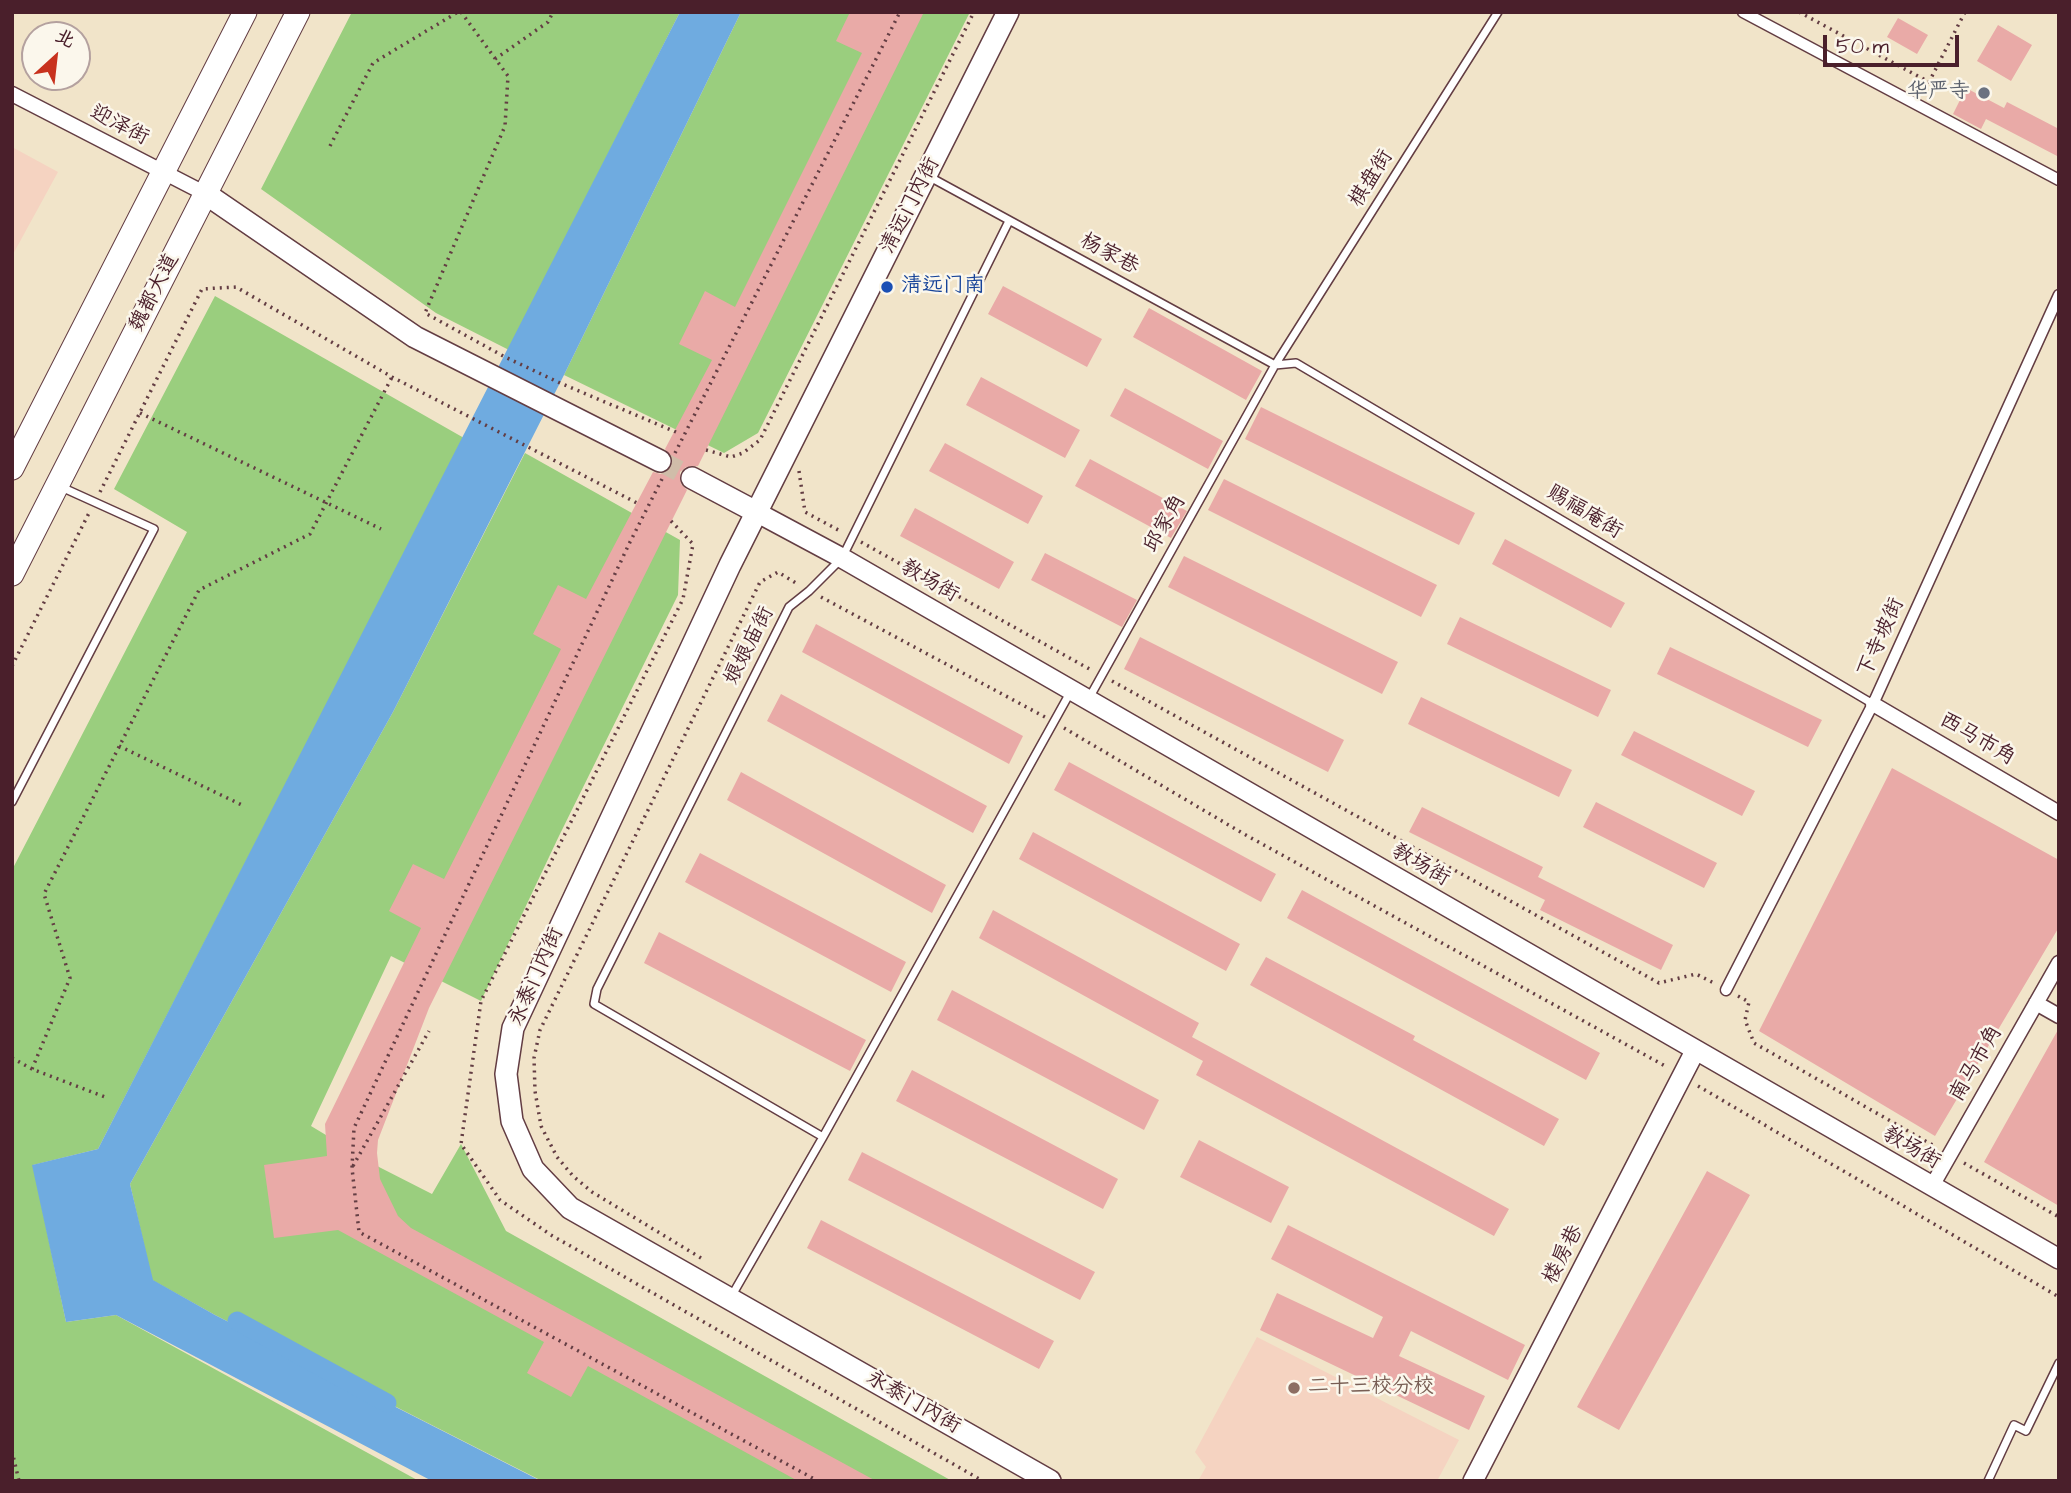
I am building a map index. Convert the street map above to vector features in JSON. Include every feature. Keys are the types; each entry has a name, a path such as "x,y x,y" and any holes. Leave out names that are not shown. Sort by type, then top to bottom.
{"main road":[{"path":"12,468 245,12"},
{"name":"魏都大道","path":"12,574 298,12"},
{"name":"清远门内街","path":"758,513 1009,12"},
{"path":"206,194 415,337 660,461"},
{"path":"692,478 758,513"},
{"name":"永泰门内街","path":"758,513 730,565 513,1028 506,1074 512,1121 533,1169 570,1209 1050,1481"}],"street":[{"path":"1743,12 2059,180"},
{"name":"迎泽街","path":"12,94 206,194"},
{"name":"下寺坡街","path":"1726,990 1873,704 2059,295"},
{"name":"教场街","path":"758,513 842,558 2059,1259"},
{"name":"西马市角","path":"1873,704 2059,813"},
{"name":"南马市角","path":"1932,1186 2059,962"},
{"path":"2036,1003 2059,1016"},
{"name":"楼房巷","path":"1473,1481 1695,1051"}],"lane":[{"name":"棋盘街","path":"1275,365 1498,12"},
{"name":"杨家巷","path":"927,175 1275,365"},
{"name":"娘娘庙街","path":"823,1137 594,1004 597,989 789,607 842,558 1009,221"},
{"name":"赐福庵街","path":"1275,365 1296,363 1873,704"},
{"name":"邱家角","path":"730,1299 823,1137 1053,721 1102,676 1275,365"},
{"path":"12,802 154,529 58,485"},
{"path":"1988,1481 2014,1425 2026,1431 2059,1363"}],"path":[{"path":"330,146 373,63 459,12 508,76 505,126 425,313 505,357 676,432"},
{"path":"495,59 548,22 553,12"},
{"path":"706,450 732,457 743,453 760,440 974,12"},
{"path":"1798,12 1928,82 1965,12"},
{"path":"12,666 202,289 236,287 391,377 637,503"},
{"path":"32,1069 70,978 44,894 198,590 310,534 391,377"},
{"path":"140,413 381,529"},
{"path":"805,512 1659,984 1696,974 1749,1002 1745,1020 1754,1043 2059,1217"},
{"path":"671,521 692,544 683,599 481,1001 461,1144 500,1200 551,1235 983,1481"},
{"path":"760,582 778,572 1053,721 1244,834 1632,1046 2059,1297"},
{"path":"119,747 244,806"},
{"path":"352,1168 429,1031"},
{"path":"12,1058 32,1069 104,1097"},
{"path":"12,1451 19,1481"}],"shaded area":[{"path":"12,147 58,172 12,256"},
{"name":"二十三校分校","path":"1257,1337 1459,1440 1437,1481 1198,1481 1206,1467 1195,1452"}],"green space":[{"path":"352,12 680,12 509,350 436,313 261,189"},
{"path":"741,12 970,12 758,433 724,453 564,375"},
{"path":"215,296 464,438 98,1149 33,1165 66,1322 116,1315 419,1481 12,1481 12,870 187,532 114,489"},
{"path":"525,453 680,540 678,595 481,1001 391,956 311,1126 379,1167 432,1194 461,1144 506,1231 952,1481 542,1481 215,1315 152,1280 130,1184 393,712"}],"water":[{"path":"680,12 741,12 564,375 393,712 130,1184 153,1280 215,1315 541,1481 432,1481 116,1315 66,1322 32,1165 98,1149"}],"building":[{"path":"850,12 924,12 698,466 686,467 680,472 681,484 687,490 429,1008 378,1140 377,1153 380,1179 398,1216 411,1228 876,1481 798,1481 588,1366 571,1397 527,1373 544,1342 338,1230 274,1238 264,1165 327,1156 325,1124 421,928 389,911 413,864 444,879 561,649 533,634 558,585 586,599 653,472 661,474 671,467 673,460 665,449 712,360 679,344 705,291 735,307 862,53 836,41"},
{"path":"1898,18 1928,35 1917,54 1887,37"},
{"path":"1998,25 2032,45 2011,81 1977,61"},
{"path":"1966,88 2004,108 2007,102 2059,129 2059,157 1986,119 1981,129 1953,114"},
{"path":"1003,286 1102,339 1087,367 988,314"},
{"path":"1149,308 1262,371 1246,400 1133,337"},
{"path":"981,377 1080,430 1065,458 966,405"},
{"path":"1125,388 1223,441 1208,469 1110,416"},
{"path":"1261,407 1475,513 1459,545 1245,439"},
{"path":"945,443 1043,496 1028,524 929,471"},
{"path":"1090,459 1187,511 1171,538 1075,486"},
{"path":"1224,479 1437,585 1421,617 1208,510"},
{"path":"915,508 1014,562 999,589 900,536"},
{"path":"1505,539 1625,603 1611,628 1492,564"},
{"path":"1045,553 1137,600 1122,627 1031,580"},
{"path":"1184,556 1398,662 1382,694 1168,587"},
{"path":"1460,617 1611,690 1598,717 1447,644"},
{"path":"816,624 1023,736 1009,764 802,652"},
{"path":"1140,637 1344,740 1328,772 1124,669"},
{"path":"1670,647 1822,720 1808,747 1657,674"},
{"path":"781,694 987,806 973,833 767,721"},
{"path":"1421,697 1572,770 1559,797 1408,724"},
{"path":"1634,731 1755,791 1742,816 1621,755"},
{"path":"1069,762 1276,874 1261,902 1054,790"},
{"path":"1892,768 2059,860 2059,927 1935,1136 1759,1031"},
{"path":"741,772 946,885 932,913 727,800"},
{"path":"1596,802 1717,863 1704,888 1583,827"},
{"path":"1422,807 1543,867 1538,877 1673,945 1661,970 1540,910 1545,900 1409,832"},
{"path":"1033,832 1240,944 1226,971 1019,859"},
{"path":"700,853 906,962 891,992 685,882"},
{"path":"1302,890 1600,1053 1586,1080 1287,918"},
{"path":"993,910 1199,1023 1192,1037 1509,1209 1494,1236 1196,1075 1203,1061 979,938"},
{"path":"659,932 866,1040 850,1071 644,963"},
{"path":"1266,957 1415,1036 1413,1040 1559,1119 1544,1146 1250,985"},
{"path":"952,990 1159,1100 1144,1130 937,1020"},
{"path":"2059,1028 2059,1206 1984,1162"},
{"path":"912,1070 1118,1179 1103,1209 896,1101"},
{"path":"1199,1140 1289,1187 1271,1223 1180,1177"},
{"path":"862,1152 1095,1272 1080,1300 848,1180"},
{"path":"1707,1171 1750,1195 1619,1430 1577,1407"},
{"path":"821,1220 1054,1341 1039,1369 807,1248"},
{"path":"1288,1225 1525,1345 1508,1380 1411,1331 1399,1356 1485,1396 1469,1430 1260,1330 1277,1293 1373,1338 1383,1317 1271,1259"}],"waterway":[{"path":"237,1321 387,1403"}],"tunnel":[{"path":"660,461 692,478"}],"place":[{"name":"华严寺","path":"1984,93"},
{"name":"清远门南","path":"887,287"},
{"name":"二十三校分校","path":"1294,1388"}]}
